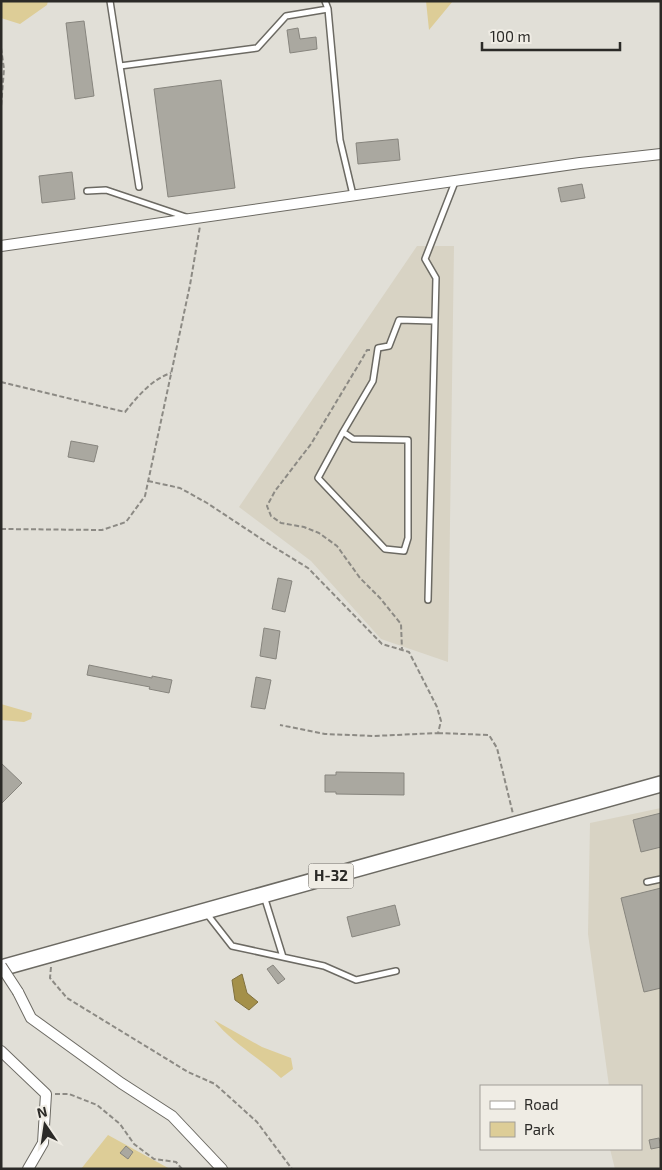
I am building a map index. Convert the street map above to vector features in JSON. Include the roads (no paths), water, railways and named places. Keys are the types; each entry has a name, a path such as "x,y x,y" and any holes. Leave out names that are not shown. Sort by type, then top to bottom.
{"main road":[{"name":"Н-32","path":"1,967 205,912 661,784"}],"street":[{"path":"1,246 580,163 661,154"},
{"path":"1,967 18,992 31,1018 121,1083 172,1116 222,1169"},
{"path":"1,1051 46,1094 43,1143 28,1169"}],"lane":[{"path":"110,1 139,187"},
{"path":"325,1 328,9 340,140 353,195"},
{"path":"120,66 257,48 286,16 328,9"},
{"path":"428,600 436,278 425,259 455,182"},
{"path":"87,191 106,190 188,218"},
{"path":"343,432 353,439 408,440 408,538 404,551 385,549 318,478 343,432 373,381 378,348 389,346 399,320 434,321"},
{"path":"647,882 661,879"},
{"path":"264,895 283,957"},
{"path":"205,912 232,946 324,966 356,980 396,971"}]}
